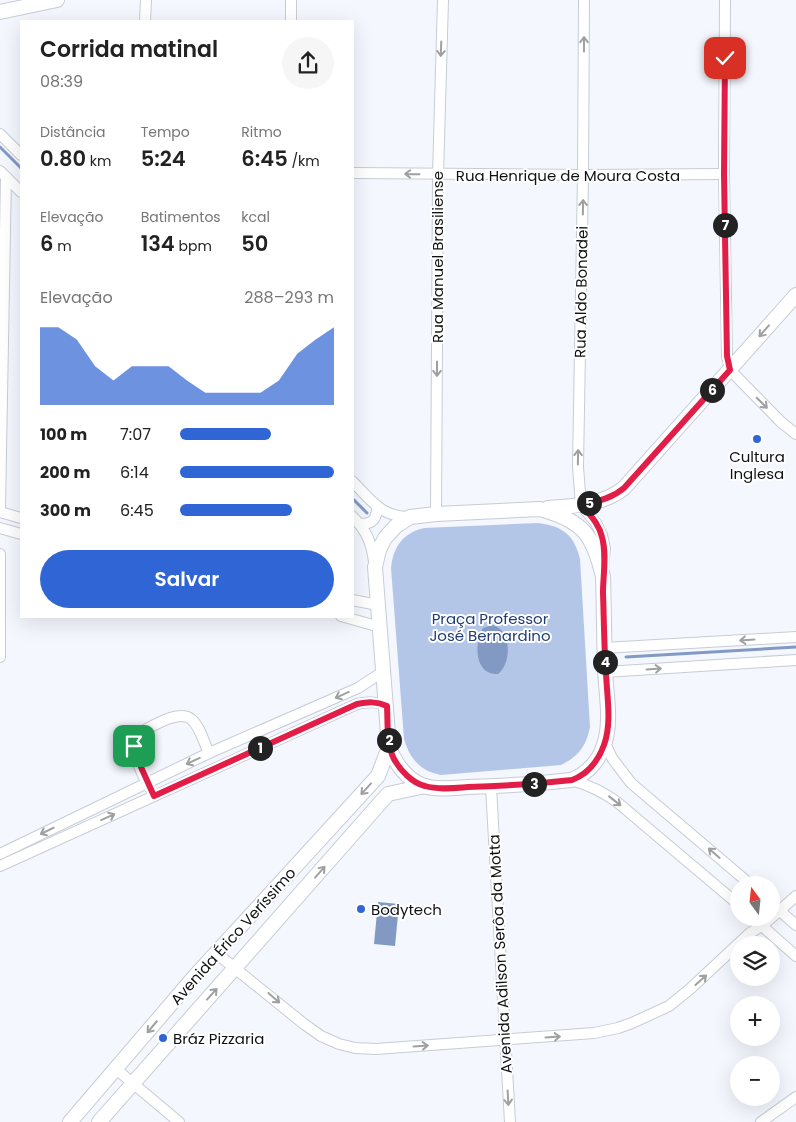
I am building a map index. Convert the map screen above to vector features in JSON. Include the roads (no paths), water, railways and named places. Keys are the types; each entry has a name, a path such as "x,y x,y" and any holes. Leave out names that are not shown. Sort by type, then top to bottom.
{"main road":[{"path":"0,12 57,0"},
{"path":"540,509 560,515 580,526 594,546 603,577 608,720 605,744 592,767 580,777 572,780 491,787 444,788 426,786 414,781 401,769 393,758 389,747 375,568 384,538 396,526 410,517 582,505 616,495 796,295"},
{"name":"Avenida Érico Veríssimo","path":"70,1122 216,953 378,776 389,747"},
{"name":"Avenida Érico Veríssimo","path":"99,1122 388,794 426,786"}],"street":[{"path":"145,20 146,0"},
{"path":"291,20 292,0"},
{"name":"Rua Manuel Brasiliense","path":"436,514 438,175 443,0"},
{"name":"Rua Aldo Bonadei","path":"582,505 578,467 584,0"},
{"path":"725,0 724,174 727,356 730,370 781,422 796,434"},
{"path":"0,134 20,154"},
{"name":"Rua Henrique de Moura Costa","path":"354,173 438,175 724,174"},
{"path":"3,174 20,191"},
{"path":"0,508 3,174"},
{"path":"354,483 377,506 392,516 410,517"},
{"path":"582,505 602,534 604,548 603,577"},
{"path":"360,524 368,524 374,521 377,506"},
{"path":"0,512 20,518"},
{"path":"354,518 367,533 372,543 375,568"},
{"path":"0,528 20,534"},
{"path":"0,554 0,657"},
{"path":"354,600 378,605"},
{"path":"348,618 380,627"},
{"path":"604,648 796,637"},
{"path":"606,672 796,660"},
{"path":"0,854 209,753 358,688 384,670"},
{"path":"0,866 357,704 370,701 380,702 387,706"},
{"path":"154,796 136,756 134,746 141,732 177,715 185,715 196,725 209,753"},
{"path":"605,744 612,758 632,783 740,876"},
{"path":"572,780 589,785 617,802 730,897"},
{"name":"Avenida Adilson Serôa da Motta","path":"491,787 510,1122"},
{"path":"796,896 780,910 796,925"},
{"path":"216,953 321,1036 338,1044 354,1048 376,1049 594,1033 618,1028 644,1019 669,1006 750,933 763,926 796,956"},
{"path":"116,1069 179,1122"},
{"path":"762,1122 795,1102"}],"waterway":[{"path":"0,147 20,167"},
{"path":"354,500 367,513"},
{"path":"626,657 796,647"}],"place":[{"name":"Cultura Inglesa","path":"757,439"},
{"name":"Bodytech","path":"361,909"},
{"name":"Bráz Pizzaria","path":"163,1038"}],"park label":[{"name":"Praça Professor José Bernardino","path":"490,626"}]}
